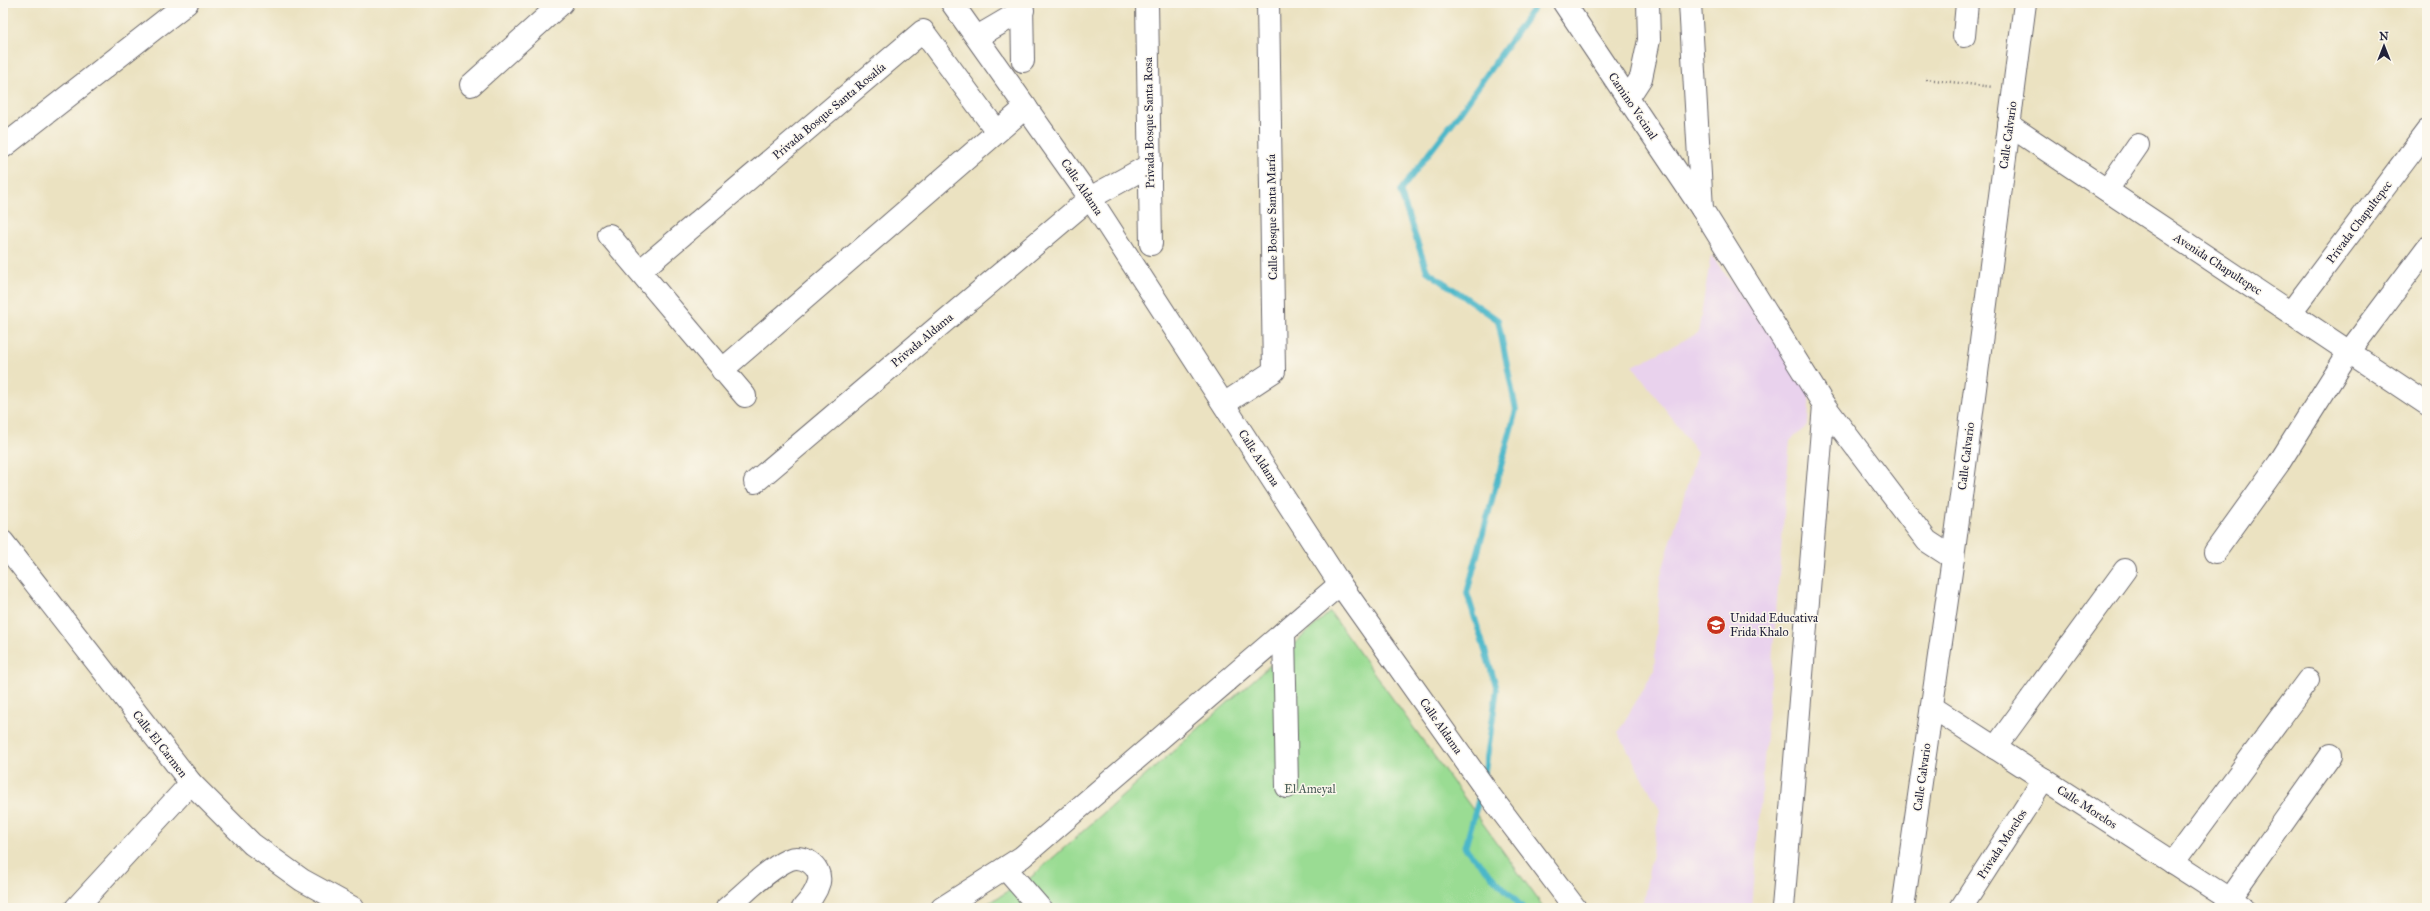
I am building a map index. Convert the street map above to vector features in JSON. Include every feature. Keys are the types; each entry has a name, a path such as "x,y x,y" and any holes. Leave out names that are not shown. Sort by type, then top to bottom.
{"street":[{"path":"3,147 188,3"},
{"path":"471,85 562,3"},
{"name":"Calle Aldama","path":"952,3 977,37 1012,118 1090,198 1340,584 1491,797 1575,908"},
{"name":"Privada Bosque Santa Rosa","path":"1147,3 1151,244"},
{"name":"Calle Bosque Santa María","path":"1224,404 1274,371 1268,3"},
{"path":"1628,98 1642,78 1649,40 1648,3"},
{"path":"1690,3 1702,210"},
{"path":"1964,36 1967,3"},
{"name":"Calle Calvario","path":"1903,908 1953,558 2025,3"},
{"path":"977,37 1022,6"},
{"path":"1022,6 1023,61"},
{"name":"Camino Vecinal","path":"1571,7 1628,98 1702,210 1824,405 1927,541 1953,558"},
{"name":"Privada Bosque Santa Rosalía","path":"640,271 923,31 1012,118"},
{"path":"722,370 1012,118"},
{"name":"Avenida Chapultepec","path":"2009,125 2427,404"},
{"name":"Privada Chapultepec","path":"2291,312 2427,131"},
{"path":"2107,190 2138,145"},
{"name":"Privada Aldama","path":"755,482 1090,198 1150,165"},
{"path":"609,235 745,396"},
{"path":"2215,552 2278,463 2349,352 2427,248"},
{"path":"1784,908 1824,405"},
{"name":"Calle El Carmen","path":"3,542 191,783 252,844 302,880 353,908"},
{"path":"1995,748 2125,570"},
{"path":"942,908 1022,857 1340,584"},
{"path":"1284,632 1287,787"},
{"path":"2174,863 2308,680"},
{"name":"Calle Morelos","path":"1932,707 2236,903"},
{"path":"2236,903 2331,755"},
{"name":"Privada Morelos","path":"1961,908 2044,779"},
{"path":"76,908 191,783"},
{"path":"728,908 775,869 788,860 797,857 809,861 818,871 819,881 813,897 803,908"},
{"path":"1005,868 1040,908"}],"path":[{"path":"1926,79 2014,89"}],"shaded area":[{"name":"Unidad Educativa Frida Khalo","path":"1711,255 1810,387 1808,425 1790,441 1752,908 1642,908 1660,810 1618,732 1654,671 1660,578 1697,452 1633,366 1698,333"}],"green space":[{"name":"El Ameyal","path":"1330,612 1544,908 980,908 1029,879"}],"waterway":[{"path":"1484,778 1497,689 1467,593 1516,410 1498,320 1427,271 1400,191 1456,118 1537,3"},
{"path":"1481,791 1465,848 1523,908"}],"place":[{"name":"Unidad Educativa Frida Khalo","path":"1716,625"}]}
